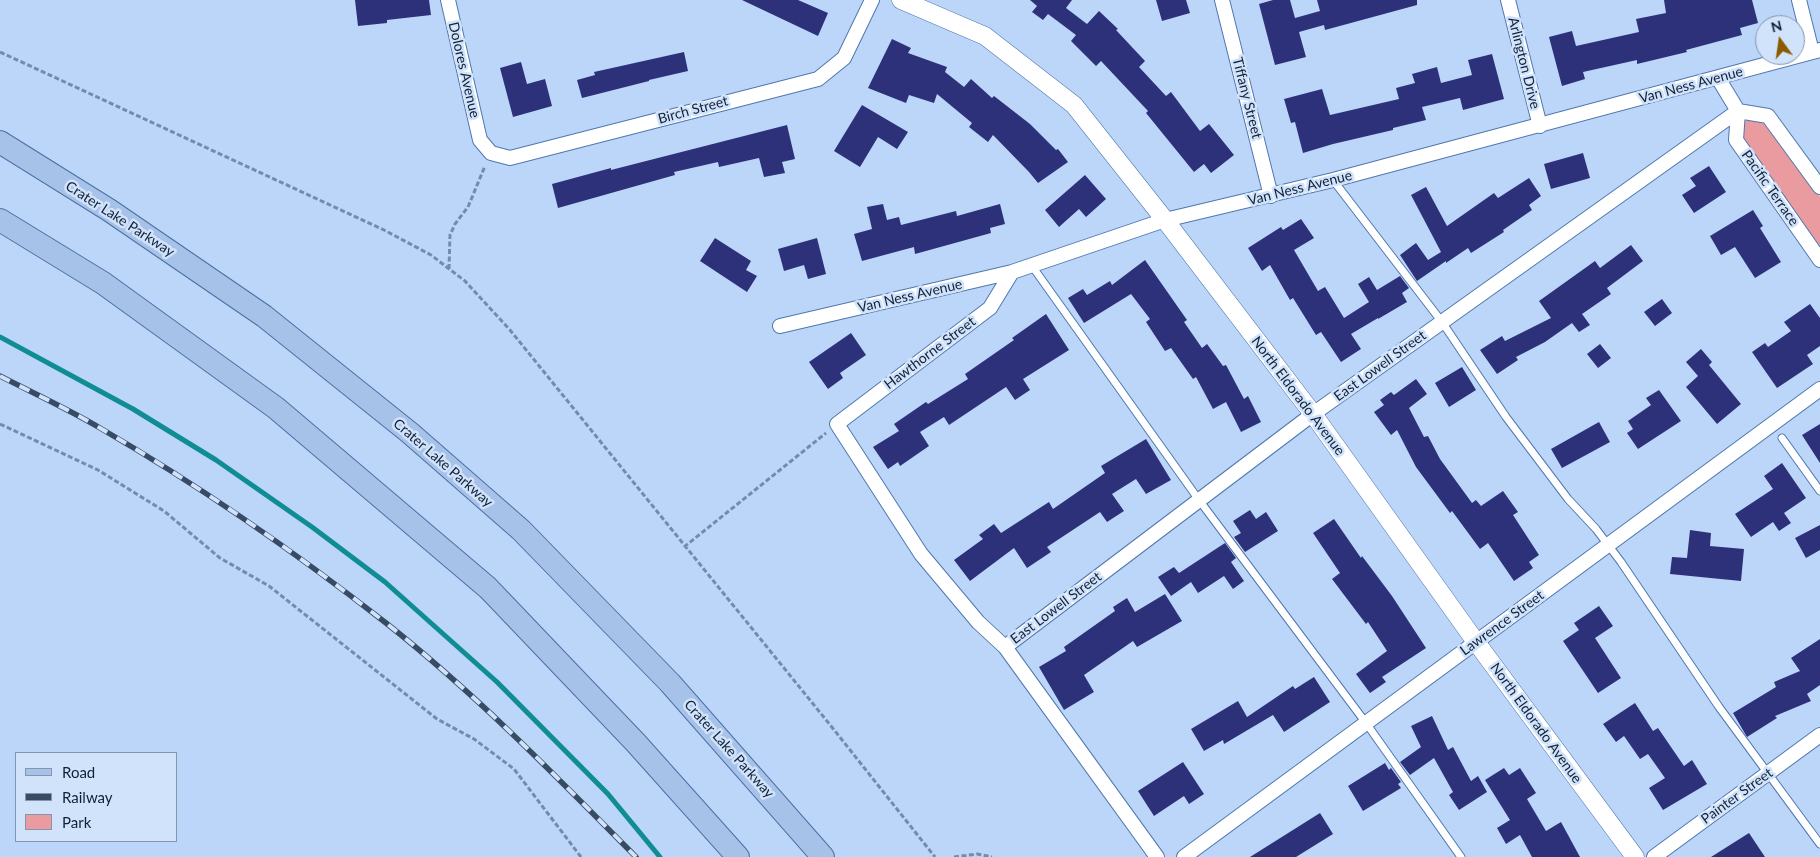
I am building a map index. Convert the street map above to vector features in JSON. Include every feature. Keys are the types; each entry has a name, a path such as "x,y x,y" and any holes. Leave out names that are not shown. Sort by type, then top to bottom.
{"main road":[{"name":"Crater Lake Parkway","path":"0,142 109,210 264,316 410,433 521,530 670,683 823,857"},
{"path":"0,220 103,283 276,408 488,588 636,742 738,857"}],"street":[{"name":"Dolores Avenue","path":"448,0 480,140 491,153"},
{"name":"Birch Street","path":"491,153 510,158 818,79 844,58 872,0"},
{"name":"North Eldorado Avenue","path":"901,0 986,36 1074,105 1165,220 1313,414 1476,642 1635,857"},
{"name":"Tiffany Street","path":"1222,0 1272,196"},
{"name":"Arlington Drive","path":"1508,0 1540,126"},
{"path":"1798,0 1816,51"},
{"name":"Van Ness Avenue","path":"780,326 1012,272 1165,220 1272,196 1816,51"},
{"path":"1718,78 1738,111 1768,116 1820,187"},
{"name":"Pacific Terrace","path":"1738,111 1736,140 1820,260"},
{"name":"East Lowell Street","path":"1005,647 1313,414 1738,111"},
{"name":"Hawthorne Street","path":"837,424 990,308 1012,272"},
{"name":"Lawrence Street","path":"1184,857 1820,389"},
{"path":"837,424 921,554 978,622 1005,647 1157,857"},
{"name":"Painter Street","path":"1654,857 1820,735"}],"lane":[{"path":"1333,180 1442,322 1506,417 1568,499 1608,545 1719,707 1820,844"},
{"path":"1032,266 1199,500 1366,723 1461,857"},
{"path":"1782,438 1820,491"}],"path":[{"path":"0,52 384,230 431,255 465,281 510,330 935,857"},
{"path":"449,270 450,235 455,224 468,207 491,153"},
{"path":"0,424 98,470 164,511 220,558 276,592 437,719 474,739 514,769 581,857"},
{"path":"684,547 837,424"},
{"path":"954,857 977,854 992,857"}],"green space":[{"path":"1752,117 1763,119 1820,197 1820,246 1739,136 1741,124"}],"building":[{"path":"355,0 429,0 431,15 387,20 387,23 358,26"},
{"path":"742,0 798,0 828,13 818,36"},
{"path":"1030,0 1072,0 1066,8 1087,24 1099,11 1118,29 1116,30 1145,61 1139,67 1166,96 1171,92 1200,131 1209,124 1234,155 1211,173 1204,164 1194,172 1146,113 1148,111 1101,61 1096,66 1071,41 1076,35 1048,14 1043,20 1032,12 1037,6"},
{"path":"1156,0 1186,0 1190,13 1162,21"},
{"path":"1273,0 1290,0 1295,18 1320,11 1317,0 1417,0 1417,5 1325,30 1324,25 1299,32 1306,57 1275,65 1259,4"},
{"path":"1664,0 1752,0 1756,15 1755,24 1740,28 1742,35 1686,50 1687,52 1637,64 1637,60 1583,72 1585,79 1562,86 1549,37 1572,31 1576,46 1639,32 1636,19 1666,13"},
{"path":"892,39 911,48 908,53 947,67 945,72 964,87 971,79 992,98 994,96 1030,124 1056,150 1058,149 1068,162 1038,183 993,135 988,142 969,127 972,123 937,94 934,103 909,95 906,103 868,88"},
{"path":"684,52 688,71 582,98 577,80 595,75 594,72"},
{"path":"1492,54 1504,99 1463,110 1460,98 1422,107 1426,120 1303,153 1295,122 1291,123 1284,99 1322,89 1330,115 1399,99 1396,88 1415,83 1412,74 1437,67 1441,83 1472,75 1468,60"},
{"path":"521,62 527,84 545,79 552,106 513,117 500,68"},
{"path":"862,105 908,132 897,149 878,137 860,167 834,151"},
{"path":"787,125 795,159 782,162 785,173 764,177 759,158 719,167 718,162 674,172 675,175 558,208 552,184"},
{"path":"1583,153 1590,178 1551,189 1544,164"},
{"path":"1709,166 1726,192 1694,213 1682,195 1696,186 1690,178"},
{"path":"1085,175 1106,199 1086,217 1079,209 1059,227 1045,210"},
{"path":"1529,178 1541,196 1529,205 1532,210 1503,230 1504,232 1471,253 1468,248 1417,281 1400,255 1416,243 1428,260 1441,252 1411,195 1426,187 1447,226 1494,193 1498,198"},
{"path":"883,204 887,220 899,217 901,225 956,211 957,216 1000,204 1005,224 990,228 991,233 915,254 914,247 862,261 854,234 872,229 867,207"},
{"path":"1753,210 1763,226 1760,228 1781,262 1755,278 1735,247 1721,255 1710,236"},
{"path":"1301,219 1314,238 1294,250 1318,291 1325,287 1344,318 1369,302 1358,284 1369,277 1377,290 1400,276 1409,288 1402,293 1407,302 1351,334 1361,349 1341,362 1321,332 1316,335 1293,298 1290,300 1270,265 1262,271 1248,248 1281,227 1283,230"},
{"path":"715,238 751,261 746,270 757,276 747,292 700,261"},
{"path":"817,238 826,274 808,279 804,265 784,271 778,249"},
{"path":"1631,245 1643,261 1607,288 1611,294 1582,314 1590,325 1579,332 1572,323 1545,342 1516,357 1518,360 1497,374 1480,350 1502,336 1505,341 1551,318 1539,301 1595,261 1600,268"},
{"path":"1145,260 1187,320 1184,322 1202,348 1207,344 1223,366 1226,365 1244,399 1248,396 1261,422 1241,432 1226,402 1213,409 1196,377 1193,379 1171,348 1165,351 1146,322 1150,319 1131,294 1084,323 1068,298 1083,289 1087,295 1110,281 1112,285"},
{"path":"1662,299 1672,313 1655,326 1644,312"},
{"path":"1810,304 1820,318 1820,346 1807,355 1813,364 1777,388 1752,352 1765,343 1768,347 1791,331 1784,322"},
{"path":"1046,314 1069,350 1023,379 1030,390 1015,400 1006,387 949,425 944,417 920,432 929,446 900,466 898,462 888,469 873,447 899,431 894,424 926,402 928,404 968,379 965,374 1014,340 1012,338"},
{"path":"851,333 866,355 840,373 843,378 828,389 809,362"},
{"path":"1600,344 1611,358 1598,368 1587,354"},
{"path":"1701,349 1712,362 1709,365 1741,404 1717,424 1686,387 1698,376 1686,362"},
{"path":"1462,367 1476,390 1449,407 1435,383"},
{"path":"1416,379 1427,394 1409,408 1424,437 1428,436 1440,459 1472,503 1476,500 1481,506 1503,491 1518,512 1513,515 1539,555 1529,562 1533,568 1514,581 1488,543 1480,549 1452,511 1450,513 1416,467 1397,430 1391,435 1374,412 1384,405 1380,400 1391,392 1394,395"},
{"path":"1659,390 1681,421 1638,449 1627,433 1633,429 1628,421 1651,405 1646,398"},
{"path":"1599,422 1610,442 1562,468 1551,449"},
{"path":"1820,424 1820,463 1802,435"},
{"path":"1146,439 1171,480 1146,494 1136,479 1112,494 1124,511 1107,522 1100,512 1047,547 1051,552 1027,568 1014,548 970,581 954,560 983,539 979,535 994,524 1001,533 1049,502 1053,509 1105,473 1101,466"},
{"path":"1782,463 1806,498 1784,513 1791,523 1779,531 1773,522 1751,537 1735,514 1773,489 1764,476"},
{"path":"1250,510 1256,519 1266,512 1278,531 1245,552 1234,537 1241,533 1233,521"},
{"path":"1334,519 1361,558 1362,556 1392,596 1426,648 1382,677 1386,682 1370,693 1356,674 1387,651 1368,622 1366,624 1332,579 1340,573 1313,533"},
{"path":"1820,525 1820,550 1806,558 1795,538"},
{"path":"1690,530 1711,533 1710,546 1744,549 1741,581 1670,574 1672,557 1687,558"},
{"path":"1225,543 1236,558 1231,562 1244,581 1233,589 1224,576 1198,593 1191,582 1171,596 1158,577 1174,567 1179,573"},
{"path":"1165,594 1182,621 1137,647 1133,641 1084,675 1094,692 1064,710 1039,667 1066,651 1064,647 1115,611 1113,607 1127,598 1135,612"},
{"path":"1599,606 1613,626 1595,638 1621,678 1598,693 1563,641 1579,630 1574,623"},
{"path":"1820,639 1820,685 1807,694 1811,701 1775,716 1777,718 1747,737 1733,713 1776,687 1774,682 1800,671 1791,658"},
{"path":"1314,677 1330,702 1284,732 1273,715 1224,744 1223,740 1204,751 1191,729 1238,701 1247,717 1293,686 1295,689"},
{"path":"1635,703 1653,731 1658,728 1684,766 1692,760 1707,784 1663,810 1649,788 1665,778 1648,754 1640,759 1624,736 1616,742 1603,724"},
{"path":"1432,716 1448,750 1453,747 1471,781 1478,776 1487,792 1459,810 1449,795 1453,792 1434,758 1410,775 1400,762 1421,747 1411,726"},
{"path":"1183,762 1204,794 1189,804 1184,796 1154,816 1138,791"},
{"path":"1385,763 1401,782 1398,784 1401,788 1363,811 1348,786"},
{"path":"1504,768 1509,775 1520,768 1536,793 1527,799 1546,831 1561,822 1580,857 1532,857 1520,835 1506,844 1497,828 1510,820 1485,780"},
{"path":"1320,813 1333,834 1296,857 1250,857"},
{"path":"1749,833 1765,857 1711,857"}],"waterway":[{"path":"0,337 133,409 216,460 312,527 385,582 497,682 608,794 660,857"}],"railway":[{"path":"0,376 88,421 174,473 282,545 352,597 419,650 484,707 636,857"}]}
